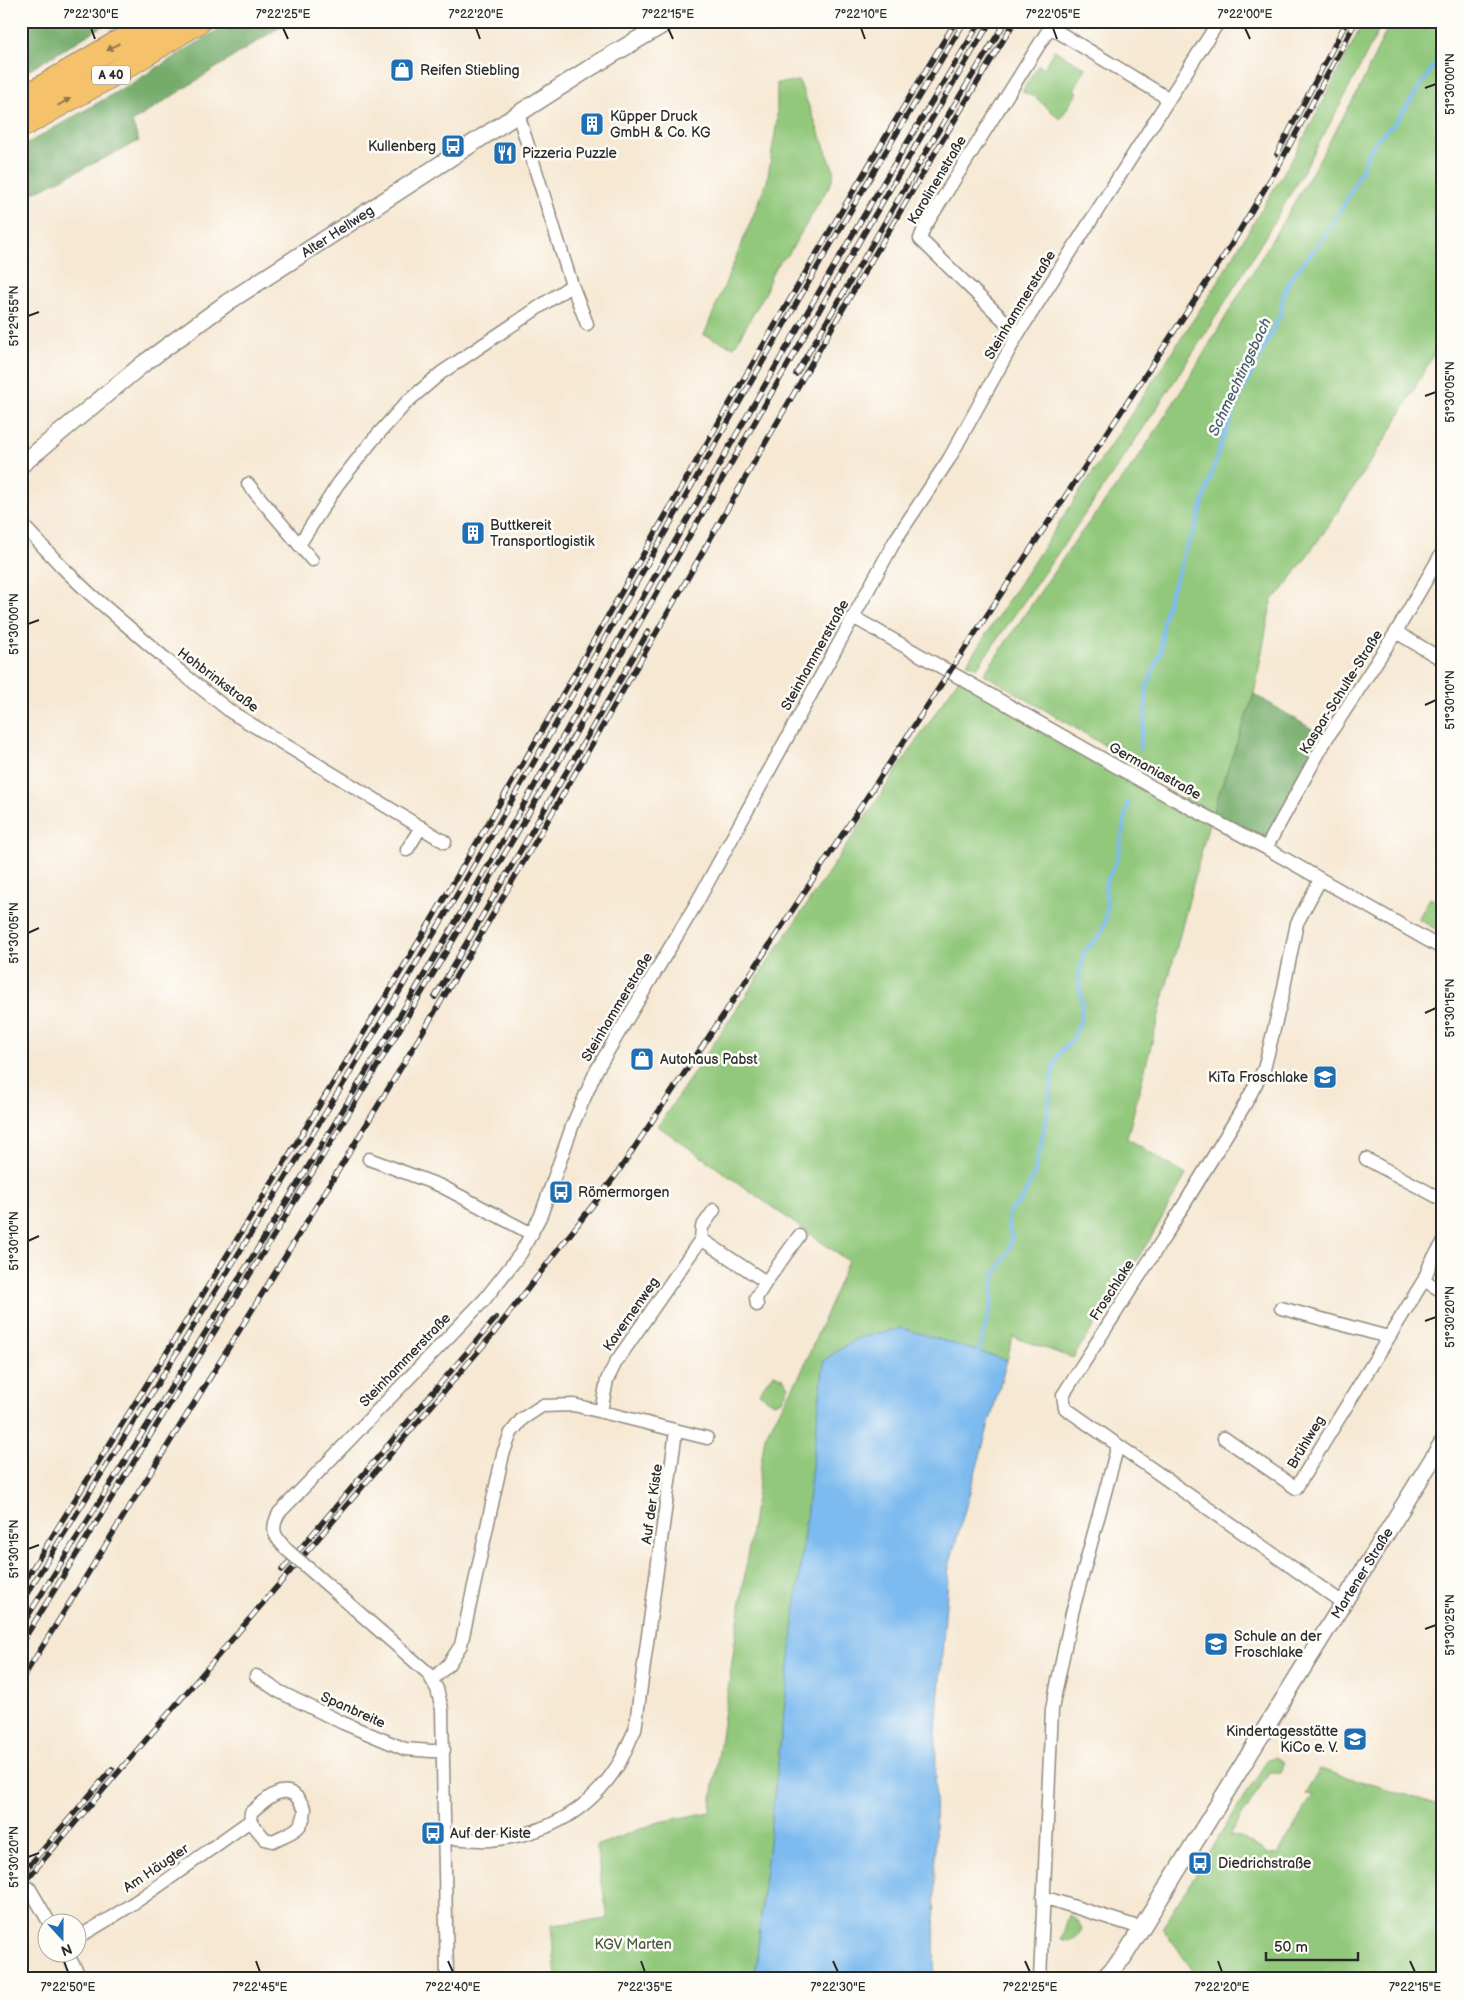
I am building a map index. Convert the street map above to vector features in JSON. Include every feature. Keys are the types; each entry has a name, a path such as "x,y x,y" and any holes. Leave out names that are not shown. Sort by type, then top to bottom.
{"highway":[{"name":"A 40","path":"21,100 155,21"},
{"name":"A 40","path":"21,126 116,72 199,21"}],"street":[{"name":"Alter Hellweg","path":"21,465 143,364 228,302 593,66 669,21"},
{"name":"Steinhammerstraße","path":"447,1979 444,1750 442,1709 437,1689 422,1668 287,1550 276,1536 273,1528 279,1513 485,1299 508,1272 532,1234 542,1215 577,1114 596,1071 696,904 896,539 949,459 1018,334 1219,21"},
{"path":"1052,24 1169,100"},
{"name":"Karolinenstraße","path":"1018,334 920,239 929,220 1052,24"},
{"path":"518,114 572,285 587,324"},
{"path":"299,545 338,484 372,441 407,402 441,373 572,285"},
{"path":"248,484 312,560"},
{"name":"Hohbrinkstraße","path":"21,522 62,567 89,593 182,673 231,712 445,842"},
{"name":"Kaspar-Schulte-Straße","path":"1266,848 1331,732 1396,632 1443,552"},
{"name":"Germaniastraße","path":"854,617 1168,796 1266,848 1443,949"},
{"path":"1396,632 1443,660"},
{"path":"407,850 421,828"},
{"name":"Froschlake","path":"1320,880 1297,923 1282,997 1264,1069 1244,1106 1165,1236 1063,1395 1065,1408 1343,1603"},
{"path":"369,1159 441,1186 532,1234"},
{"path":"1366,1159 1443,1200"},
{"name":"Kavernenweg","path":"601,1412 606,1380 616,1362 701,1239 702,1227 714,1210"},
{"path":"757,1305 756,1298 799,1236"},
{"path":"701,1239 766,1282"},
{"name":"Brühlweg","path":"1224,1438 1296,1488 1424,1280 1431,1262 1443,1243"},
{"path":"1424,1280 1443,1292"},
{"path":"1281,1308 1388,1338"},
{"path":"432,1680 448,1666 461,1645 503,1454 511,1432 522,1419 542,1406 574,1405 707,1438"},
{"name":"Auf der Kiste","path":"444,1838 489,1840 526,1834 560,1821 584,1806 619,1764 635,1730 676,1431"},
{"name":"Martener Straße","path":"1103,1979 1123,1958 1443,1442"},
{"path":"1040,1979 1052,1709 1072,1613 1118,1445"},
{"name":"Spanbreite","path":"256,1676 278,1691 343,1723 405,1749 444,1750"},
{"name":"Am Häugter","path":"88,1931 166,1880 250,1821 251,1812 275,1793 285,1791 294,1794 305,1810 305,1819 300,1827 273,1841 266,1838 250,1821"},
{"path":"21,1882 30,1889 43,1912"},
{"path":"1043,1897 1141,1928"},
{"path":"72,1962 81,1979"}],"green space":[{"path":"21,21 111,21 21,75"},
{"path":"232,21 289,21 132,122 139,141 21,199 21,147 134,82"},
{"path":"1364,21 1383,21 1339,106 1244,272 1141,432 977,668 967,663 1211,293 1298,149"},
{"name":"KGV Marten","path":"1391,21 1443,21 1443,338 1391,430 1329,525 1282,591 1272,599 1254,694 1210,819 1127,1138 1186,1175 1150,1239 1073,1358 1013,1337 1007,1360 1002,1359 763,1894 755,1979 556,1979 551,1925 608,1919 596,1846 659,1822 710,1812 765,1436 801,1373 848,1261 658,1126 959,678 1184,805 1185,793 984,674 1077,538 1136,461 1185,385 1307,181 1359,89"},
{"path":"1054,50 1086,68 1074,90 1078,92 1060,119 1035,97 1022,92 1038,65 1044,68"},
{"path":"799,81 834,171 832,181 788,255 774,271 766,292 734,347 704,335 767,182 777,121 777,83"},
{"path":"1254,694 1327,738 1266,848 1210,819"},
{"path":"1430,898 1443,905 1443,933 1418,919"},
{"path":"774,1374 783,1378 789,1386 782,1400 774,1403 759,1393"},
{"path":"1274,1757 1283,1762 1281,1773 1269,1773 1229,1836 1241,1837 1267,1853 1278,1854 1313,1795 1305,1794 1320,1769 1443,1806 1443,1979 1199,1979 1162,1928 1268,1759"},
{"path":"1069,1916 1078,1921 1082,1929 1076,1938 1068,1941 1061,1939"}],"water":[{"path":"902,1328 1007,1360 949,1566 936,1729 934,1979 755,1979 824,1360 857,1338"}],"waterway":[{"name":"Schmechtingsbach","path":"1139,748 1144,725 1147,687 1161,652 1163,621 1170,594 1179,572 1185,549 1194,532 1220,447 1236,405 1281,313 1284,292 1291,278 1323,238 1339,213 1370,150 1378,138 1393,125 1405,109 1443,52"},
{"name":"Schmechtingsbach","path":"978,1354 992,1302 994,1276 1009,1250 1012,1237 1008,1226 1009,1212 1020,1203 1034,1175 1048,1112 1052,1075 1056,1060 1061,1051 1073,1040 1081,1018 1082,1004 1079,976 1084,951 1099,937 1105,922 1107,904 1105,885 1118,858 1128,803"}],"railway":[{"path":"21,1587 278,1174 429,924 821,245 956,21"},
{"path":"21,1603 405,982 835,237 965,21"},
{"path":"21,1627 238,1280 398,1019 845,247 981,21"},
{"path":"21,1644 279,1228 469,914 589,711 816,315 991,21"},
{"path":"796,374 940,128 1006,21"},
{"path":"21,1681 415,1045 538,837 808,369 1015,21"},
{"path":"1277,154 1347,21"},
{"path":"21,1886 493,1334 616,1175 1231,245 1279,165 1356,21"},
{"path":"435,997 648,632"},
{"path":"282,1570 496,1318"},
{"path":"22,1874 112,1769"}],"place":[{"name":"Reifen Stiebling","path":"402,70"},
{"name":"Küpper Druck GmbH & Co. KG","path":"592,124"},
{"name":"Kullenberg","path":"453,146"},
{"name":"Pizzeria Puzzle","path":"505,153"},
{"name":"Buttkereit Transportlogistik","path":"473,533"},
{"name":"Autohaus Pabst","path":"642,1059"},
{"name":"KiTa Froschlake","path":"1325,1077"},
{"name":"Römermorgen","path":"561,1192"},
{"name":"Schule an der Froschlake","path":"1216,1644"},
{"name":"Kindertagesstätte KiCo e. V.","path":"1355,1739"},
{"name":"Auf der Kiste","path":"433,1833"},
{"name":"Diedrichstraße","path":"1200,1863"}]}
